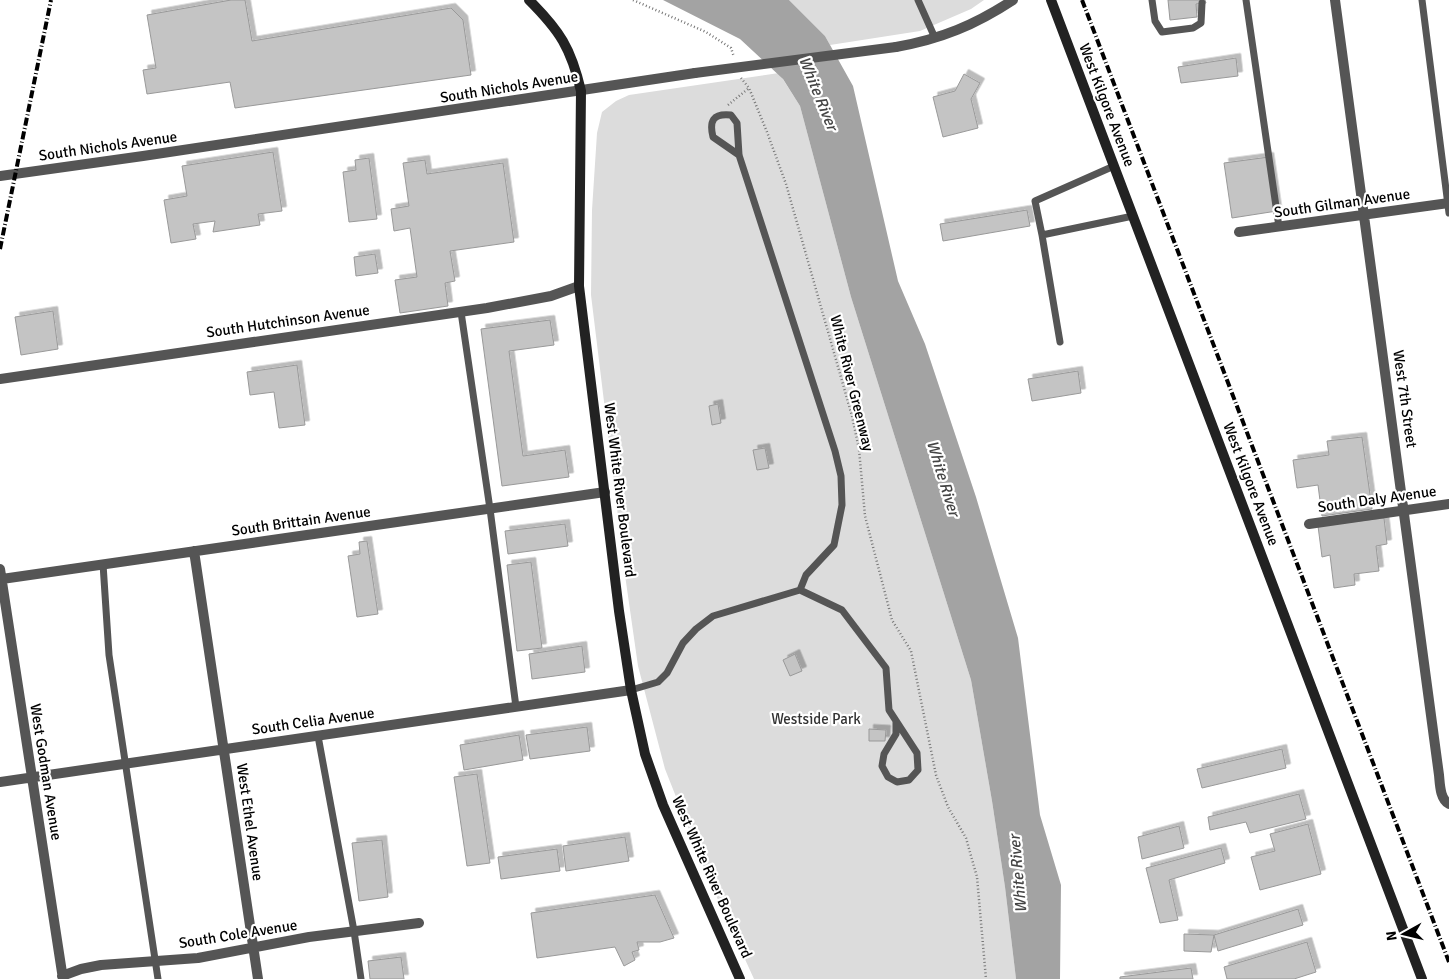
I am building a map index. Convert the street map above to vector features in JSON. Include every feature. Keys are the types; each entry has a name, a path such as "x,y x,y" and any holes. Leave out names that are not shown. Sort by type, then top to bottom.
{"main road":[{"name":"West White River Boulevard","path":"529,0 550,21 560,35 572,60 581,91 579,286 619,612 631,690 645,754 663,805 740,979"},
{"name":"West Kilgore Avenue","path":"1051,0 1422,979"}],"street":[{"name":"South Nichols Avenue","path":"0,176 695,73 896,47 950,34 987,17 1013,0"},
{"name":"West 7th Street","path":"1335,0 1439,776 1446,803"},
{"name":"South Gilman Avenue","path":"1239,232 1365,214 1448,207"},
{"name":"South Hutchinson Avenue","path":"0,379 462,312 550,296 579,286"},
{"name":"South Brittain Avenue","path":"1,574 103,564 605,492"},
{"name":"South Daly Avenue","path":"1308,524 1449,504"},
{"name":"West Ethel Avenue","path":"194,551 258,979"},
{"name":"West Godman Avenue","path":"1,574 63,977"},
{"name":"South Celia Avenue","path":"0,782 631,690"},
{"name":"South Cole Avenue","path":"63,977 82,969 101,965 198,958 354,931 419,923"}],"lane":[{"path":"918,0 935,38"},
{"path":"1152,0 1155,21 1162,32 1193,28 1201,23 1202,3"},
{"path":"1246,0 1279,227"},
{"path":"1422,0 1448,207"},
{"path":"739,155 713,137 711,127 714,118 721,114 731,115 737,123 739,155 842,476 842,505 834,545 806,574 800,590"},
{"path":"1060,342 1035,201 1114,166"},
{"path":"1042,235 1133,216"},
{"path":"462,312 516,707"},
{"path":"103,564 109,655 158,979"},
{"path":"631,690 658,682 667,673 682,643 713,616 800,590 842,610 886,668 889,710 917,753 918,770 909,780 897,782 888,777 882,766 884,754 896,734 896,721"},
{"path":"318,736 361,979"}],"path":[{"path":"633,0 706,32 731,48 736,63"},
{"name":"White River Greenway","path":"739,70 741,78 749,88 786,184 852,416 859,449 865,516 892,620 911,651 936,775 948,807 966,838 977,877 986,979"},
{"path":"721,114 731,102 749,88"}],"green space":[{"path":"789,0 984,0 971,9 920,31 830,45 825,36"},
{"name":"Westside Park","path":"779,73 800,106 851,297 971,680 1005,887 1016,979 754,979 709,880 665,769 638,666 591,295 592,210 597,133 602,112 616,101 629,95"}],"water":[{"name":"White River","path":"663,0 789,0 825,36 853,86 898,281 925,344 976,497 1018,638 1040,815 1061,885 1060,979 1016,979 1005,887 971,680 851,297 800,106 783,79 740,39"}],"building":[{"path":"231,0 245,0 252,41 451,8 463,20 471,75 235,108 230,82 147,94 143,70 156,68 147,15"},
{"path":"1168,0 1205,0 1206,3 1196,4 1197,17 1170,20"},
{"path":"1236,58 1238,76 1181,83 1178,67"},
{"path":"964,74 980,83 971,99 978,128 943,137 933,97 955,91"},
{"path":"273,152 282,211 258,214 260,225 213,232 215,221 193,224 196,239 171,243 164,200 187,196 182,166"},
{"path":"1269,157 1277,211 1232,218 1224,163"},
{"path":"369,158 377,219 349,222 343,172 356,170 355,160"},
{"path":"425,160 427,174 503,163 514,242 450,251 455,281 445,283 448,306 400,313 395,280 417,277 410,228 394,231 391,209 409,206 403,163"},
{"path":"1027,210 1030,226 943,241 940,224"},
{"path":"375,254 378,273 356,276 354,257"},
{"path":"53,311 58,349 21,355 15,317"},
{"path":"550,320 554,345 509,351 523,456 565,450 569,477 502,486 481,329"},
{"path":"297,365 305,425 279,428 274,392 250,395 247,372"},
{"path":"1078,371 1081,393 1032,401 1028,379"},
{"path":"718,404 721,423 712,425 709,406"},
{"path":"1362,437 1372,509 1322,516 1318,485 1297,488 1293,460 1329,455 1327,441"},
{"path":"765,448 769,468 757,470 753,450"},
{"path":"1384,518 1387,544 1376,546 1379,571 1354,574 1355,585 1334,588 1330,555 1322,557 1318,526"},
{"path":"565,524 568,546 508,554 505,531"},
{"path":"367,541 378,614 357,617 348,556 360,554 359,542"},
{"path":"531,562 542,648 517,651 507,565"},
{"path":"582,646 585,672 532,679 529,654"},
{"path":"795,654 802,671 790,676 783,660"},
{"path":"587,727 590,751 530,759 526,735"},
{"path":"869,729 886,730 885,741 869,741"},
{"path":"519,735 523,760 464,770 460,745"},
{"path":"1282,749 1286,768 1202,788 1197,769"},
{"path":"477,774 490,863 467,866 454,777"},
{"path":"1299,794 1306,819 1250,833 1246,822 1210,830 1208,817"},
{"path":"1308,824 1321,874 1260,890 1251,857 1275,851 1270,834"},
{"path":"1179,826 1184,848 1142,859 1138,837"},
{"path":"625,837 629,861 566,871 563,846"},
{"path":"382,840 388,897 359,901 352,843"},
{"path":"1221,848 1225,863 1169,880 1178,920 1160,923 1146,868"},
{"path":"557,849 560,871 501,879 498,857"},
{"path":"655,895 674,938 660,942 637,942 639,950 632,952 635,960 624,966 615,947 537,958 531,913"},
{"path":"1298,909 1303,925 1218,951 1214,935"},
{"path":"1184,934 1214,935 1211,952 1184,951"},
{"path":"1307,942 1316,972 1294,979 1227,979 1224,967"},
{"path":"401,957 404,979 370,979 368,961"},
{"path":"1191,968 1193,979 1120,979 1120,977"}],"railway":[{"path":"0,249 51,0"},
{"path":"1082,0 1449,962"}]}
